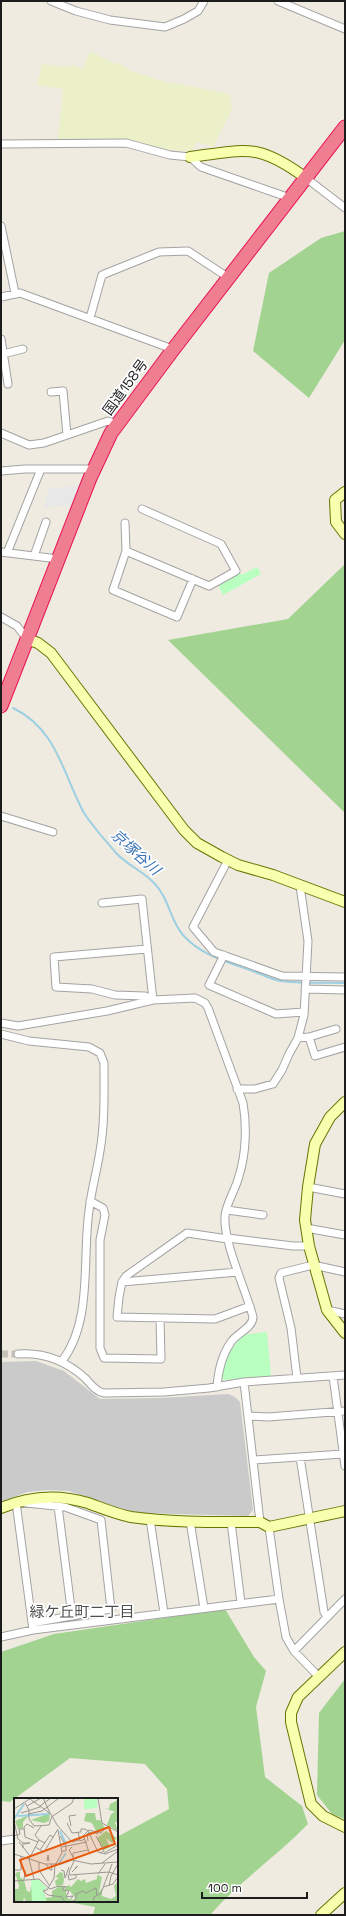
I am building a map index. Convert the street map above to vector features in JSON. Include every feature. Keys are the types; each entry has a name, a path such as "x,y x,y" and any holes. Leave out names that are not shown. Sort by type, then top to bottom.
{"highway":[{"name":"国道158号","path":"1,706 3,692 27,639 94,469 117,424 345,128"}],"street":[{"path":"51,1 76,12 110,20 166,27 198,11 204,1"},
{"path":"278,1 345,29"},
{"path":"1,144 126,143 170,154 190,157 242,150 253,151 273,157 306,178 345,208"},
{"path":"190,157 201,167 290,198"},
{"path":"1,226 15,293"},
{"path":"90,318 102,275 159,252 188,251 229,278"},
{"path":"1,297 15,293 90,318 167,347 172,351"},
{"path":"1,339 8,384"},
{"path":"2,349 23,349"},
{"path":"51,392 63,392 67,436"},
{"path":"1,433 29,445 44,443 108,421 117,424"},
{"path":"41,469 4,552 58,559"},
{"path":"1,472 41,469 94,469"},
{"path":"345,492 335,500 336,522 345,534"},
{"path":"126,551 209,586 236,571 221,544 142,509"},
{"path":"34,556 46,522"},
{"path":"125,523 126,551 113,590 177,617 193,579"},
{"path":"1,617 17,626 27,639 38,643 50,653 184,830 197,843 228,860 345,902"},
{"path":"1,816 53,832"},
{"path":"228,860 193,927 214,952 282,976 345,990"},
{"path":"237,1089 255,1089 272,1084 282,1070 288,1054 298,1038 304,1012 308,941 300,886"},
{"path":"102,903 142,899 153,1000"},
{"path":"147,949 54,957 56,987 92,989 116,995 145,996 153,1000"},
{"path":"224,955 209,985 276,1014 304,1012"},
{"path":"305,982 345,977"},
{"path":"1,1024 18,1026 107,1012 153,1000 195,998 206,1003 244,1112 245,1130 240,1175 226,1210 225,1217 228,1238 250,1306 253,1320 231,1342 220,1367 217,1387"},
{"path":"298,1038 309,1037 336,1029"},
{"path":"1,1034 29,1041 89,1047 97,1051 102,1057 104,1070 103,1124 100,1151 90,1201 81,1312 75,1338 62,1361"},
{"path":"309,1037 315,1056 345,1047"},
{"path":"345,1102 330,1117 315,1144 308,1187 306,1228 308,1246 327,1310 345,1333"},
{"path":"308,1187 345,1194"},
{"path":"90,1201 103,1208 105,1215 100,1240 100,1348 104,1358 161,1358 160,1318"},
{"path":"226,1210 263,1215"},
{"path":"306,1228 345,1235"},
{"path":"250,1306 215,1319 117,1317 118,1297 122,1282 126,1276 187,1233 293,1246 308,1246"},
{"path":"297,1378 291,1328 279,1278 281,1273 313,1265 345,1272"},
{"path":"122,1282 238,1272"},
{"path":"327,1310 345,1314"},
{"path":"18,1354 35,1353 62,1361 77,1371 100,1392 164,1392 217,1387 244,1382 345,1375"},
{"path":"333,1376 341,1411 345,1466"},
{"path":"244,1382 260,1522"},
{"path":"248,1416 268,1417 341,1411"},
{"path":"253,1460 343,1454"},
{"path":"300,1457 324,1612 327,1617"},
{"path":"1,1508 16,1502 42,1497 56,1497 86,1503 130,1516 150,1519 260,1522 269,1526 345,1511"},
{"path":"1,1637 72,1616 111,1609 101,1520 65,1507 16,1502"},
{"path":"16,1502 33,1627"},
{"path":"58,1506 72,1616"},
{"path":"150,1519 164,1613"},
{"path":"190,1521 204,1608"},
{"path":"231,1522 241,1603"},
{"path":"269,1526 285,1633 294,1651 319,1677"},
{"path":"33,1627 279,1599"},
{"path":"294,1651 345,1599"},
{"path":"345,1652 294,1704 291,1713 311,1804 323,1816 345,1827"},
{"path":"1,1842 14,1839"},
{"path":"321,1915 345,1893"}],"shaded area":[{"path":"80,486 73,505 44,507 49,488"},
{"path":"36,1361 64,1371 100,1399 161,1398 228,1394 235,1397 240,1402 253,1510 248,1516 141,1513 125,1510 69,1491 47,1490 27,1492 1,1502 1,1362"}],"green space":[{"path":"90,51 113,63 119,63 131,71 162,81 230,94 232,110 213,147 197,142 191,152 155,148 134,140 58,140 63,89 37,85 42,64 64,67 74,65 83,69"},
{"path":"345,231 345,340 309,398 253,351 269,273 321,238"},
{"path":"345,564 345,813 168,640 288,619"},
{"path":"257,567 261,574 223,595 218,585 240,573 242,575"},
{"path":"267,1332 271,1376 224,1380 220,1377 230,1352 242,1335"},
{"path":"225,1609 254,1657 266,1671 256,1707 265,1777 302,1806 308,1824 234,1891 210,1915 93,1915 95,1907 68,1902 118,1902 118,1836 169,1809 167,1789 145,1764 70,1758 10,1802 1,1801 1,1652 54,1634"},
{"path":"345,1679 345,1819 332,1814 317,1795 319,1713"}],"waterway":[{"name":"京塚谷川","path":"13,708 28,717 40,728 57,754 84,813 116,853 150,879 159,889 175,923 190,942 207,954 272,979 289,982 345,983"}],"tunnel":[{"path":"1,1354 18,1354"}],"district":[{"name":"緑ケ丘町二丁目","path":"82,1611"}]}
